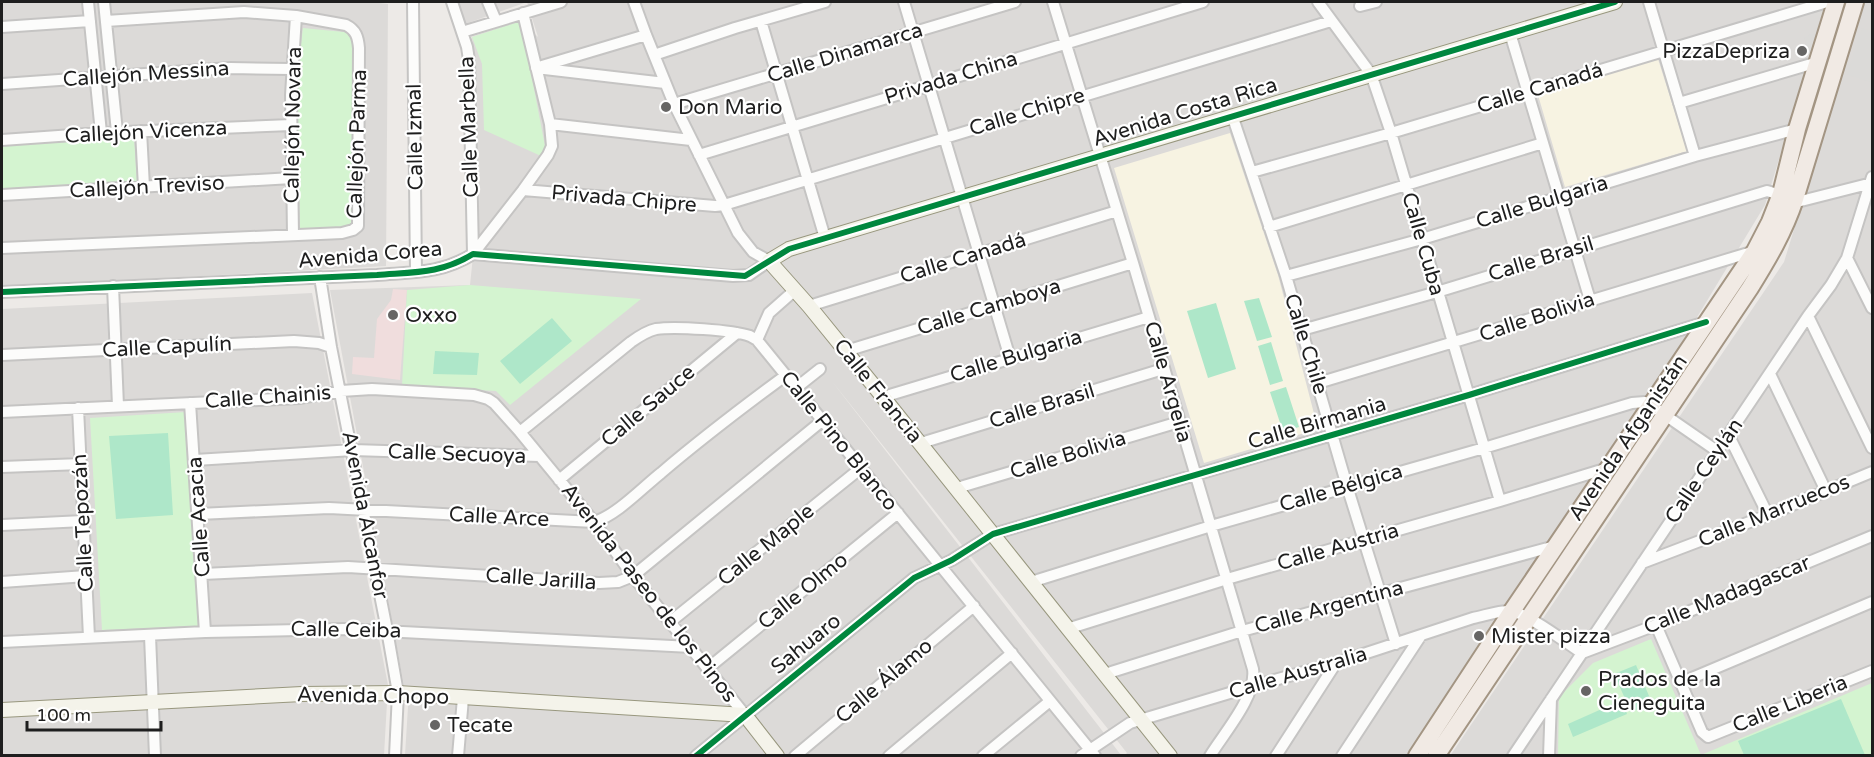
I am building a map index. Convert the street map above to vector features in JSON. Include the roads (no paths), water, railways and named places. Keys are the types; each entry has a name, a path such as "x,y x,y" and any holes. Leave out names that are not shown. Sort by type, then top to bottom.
{"main road":[{"name":"Avenida Afganistán","path":"1436,756 1528,618 1658,411 1775,248 1785,228 1797,129 1836,2"},
{"name":"Avenida Afganistán","path":"1417,756 1608,468 1658,411 1706,322 1755,251 1770,222 1788,196 1855,2"}],"street":[{"path":"88,2 101,133"},
{"path":"104,2 117,132"},
{"name":"Calle Izmal","path":"413,2 416,272"},
{"name":"Calle Marbella","path":"452,2 467,47 469,70 473,254"},
{"path":"488,2 496,21"},
{"path":"462,32 561,2"},
{"name":"Calle Francia","path":"634,2 674,104 744,243 753,252 769,261 809,306 1170,756"},
{"path":"654,55 761,21 797,5 825,2"},
{"path":"904,2 1010,358"},
{"name":"Calle Dinamarca","path":"674,104 1015,2"},
{"name":"Calle Argelia","path":"1053,2 1227,579 1253,669 1252,686"},
{"name":"Privada China","path":"699,155 1203,2"},
{"name":"Calle Cuba","path":"1318,2 1371,74 1391,133 1500,501"},
{"path":"1360,6 1376,2"},
{"name":"Avenida Costa Rica","path":"769,261 789,249 1614,2"},
{"path":"1649,2 1695,156"},
{"name":"Calle Canadá","path":"1252,172 1391,133 1827,2"},
{"name":"Callejón Parma","path":"2,248 348,232 358,226 358,40 356,33 346,25 296,16 244,12 106,21"},
{"path":"473,254 523,190 552,146 550,124 523,13"},
{"name":"Callejón Novara","path":"293,235 291,69 296,16"},
{"path":"2,27 90,21"},
{"path":"761,21 825,238"},
{"name":"Calle Chipre","path":"724,204 1331,21"},
{"path":"1510,33 1590,300"},
{"path":"536,68 646,35"},
{"path":"1679,103 1818,62"},
{"name":"Callejón Messina","path":"2,84 230,68 291,69"},
{"path":"536,68 665,83"},
{"name":"Calle Chile","path":"1232,115 1286,276 1396,644"},
{"path":"550,124 691,140"},
{"name":"Callejón Vicenza","path":"2,140 117,132 291,125"},
{"name":"Calle Bulgaria","path":"1286,276 1422,239 1695,156 1797,129"},
{"path":"141,131 144,187"},
{"path":"1269,227 1543,143"},
{"name":"Callejón Treviso","path":"2,195 292,178"},
{"name":"Calle Brasil","path":"1302,330 1437,292 1767,191 1801,201 1872,181"},
{"name":"Calle Ceylán","path":"1513,756 1728,434 1831,285 1847,258 1872,181"},
{"name":"Privada Chipre","path":"523,190 715,206 724,204"},
{"name":"Calle Canadá","path":"809,306 1117,211"},
{"name":"Calle Bolivia","path":"1318,383 1755,251"},
{"name":"Avenida Corea","path":"2,292 416,272 450,267 473,254 733,276 749,275 769,261"},
{"path":"1847,258 1872,308"},
{"name":"Calle Camboya","path":"846,351 1133,263"},
{"name":"Avenida Alcanfor","path":"320,277 331,346 376,568 398,693 395,756"},
{"path":"113,286 118,406"},
{"path":"520,432 644,333 655,329 677,328 737,333 757,340 769,313 795,290"},
{"path":"1808,316 1872,448"},
{"name":"Calle Bulgaria","path":"883,397 1149,317"},
{"name":"Calle Birmania","path":"941,565 993,534 1332,436 1706,322"},
{"name":"Calle Sauce","path":"559,480 737,333"},
{"name":"Calle Pino Blanco","path":"757,340 1012,653 1089,754"},
{"name":"Calle Capulín","path":"2,355 294,341 308,341 331,346"},
{"path":"796,388 820,369"},
{"name":"Calle Brasil","path":"921,443 1163,369"},
{"path":"1770,374 1826,490"},
{"path":"594,522 627,501 785,376"},
{"name":"Calle Chainis","path":"2,412 299,398 341,391 403,390 480,396 494,403 520,432"},
{"name":"Calle Bélgica","path":"1031,582 1211,526 1632,403 1645,402 1658,411"},
{"name":"Calle Acacia","path":"190,403 205,632"},
{"name":"Calle Tepozán","path":"78,408 89,637"},
{"path":"1658,411 1717,451"},
{"name":"Calle Jarilla","path":"202,574 316,567 376,568 599,583 618,582 633,576 823,420"},
{"name":"Calle Bolivia","path":"957,488 1179,422"},
{"name":"Avenida Paseo de los Pinos","path":"520,432 594,522 633,576 777,756"},
{"path":"1728,434 1768,515"},
{"name":"Calle Secuoya","path":"195,460 353,450 539,456"},
{"path":"2,467 81,464"},
{"name":"Calle Maple","path":"670,622 861,468"},
{"name":"Calle Austria","path":"1067,629 1227,579 1608,468"},
{"name":"Calle Marruecos","path":"1642,563 1872,472"},
{"name":"Calle Arce","path":"199,514 297,509 364,509 594,522"},
{"name":"Calle Olmo","path":"707,669 898,513"},
{"path":"2,525 83,521"},
{"name":"Calle Madagascar","path":"1582,653 1872,536"},
{"name":"Calle Argentina","path":"1105,674 1242,631 1556,546"},
{"name":"Sahuaro","path":"696,756 914,579 941,565"},
{"path":"2,582 86,576"},
{"path":"1656,625 1680,683 1872,602"},
{"name":"Calle Álamo","path":"795,756 974,606"},
{"path":"1512,610 1582,653"},
{"name":"Calle Australia","path":"1089,754 1122,728 1140,720 1336,663 1473,618 1512,610"},
{"name":"Calle Ceiba","path":"2,642 316,629 387,630 691,647"},
{"path":"150,636 155,756"},
{"path":"1342,756 1420,637"},
{"path":"889,756 1012,653"},
{"path":"1276,756 1336,663"},
{"name":"Calle Liberia","path":"1680,683 1702,732 1708,737 1872,671"},
{"path":"1210,756 1252,686"},
{"name":"Avenida Chopo","path":"2,711 302,694 398,693 745,715"},
{"path":"458,756 463,698"},
{"path":"1549,756 1551,699"},
{"path":"983,756 1050,701"}],"place":[{"name":"PizzaDepriza","path":"1802,51"},
{"name":"Don Mario","path":"666,107"},
{"name":"Oxxo","path":"393,315"},
{"name":"Mister pizza","path":"1479,636"},
{"name":"Prados de la Cieneguita","path":"1586,691"},
{"name":"Tecate","path":"435,725"}]}
